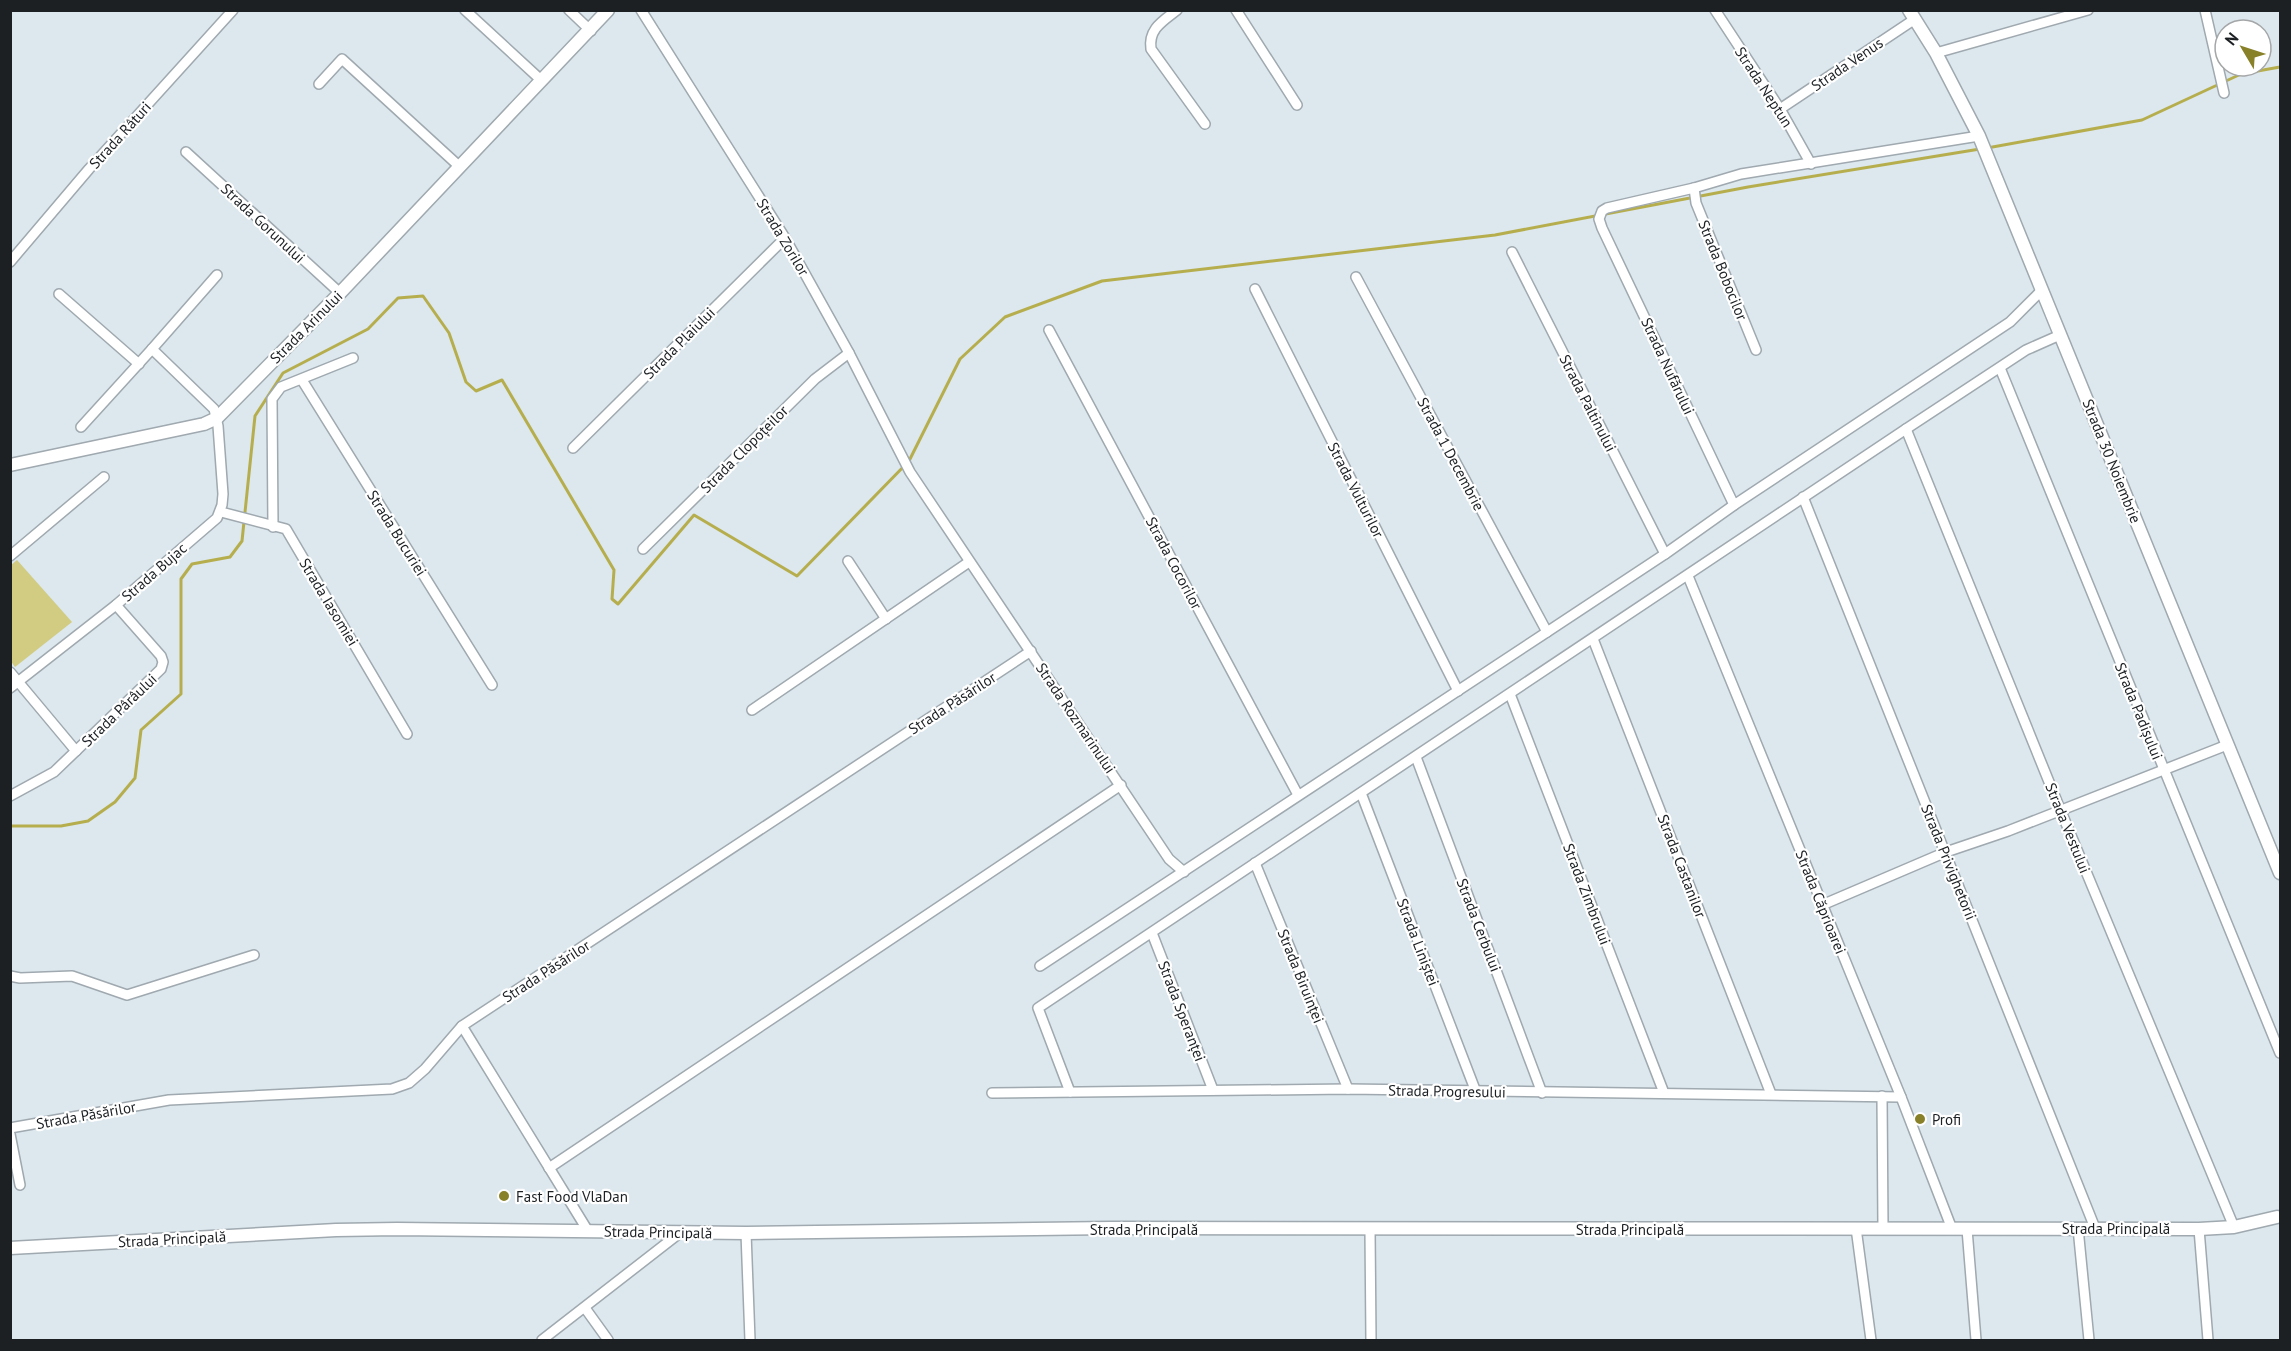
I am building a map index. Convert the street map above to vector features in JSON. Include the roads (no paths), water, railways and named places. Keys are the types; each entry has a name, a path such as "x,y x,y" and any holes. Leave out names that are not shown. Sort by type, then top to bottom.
{"main road":[{"name":"Strada Arinului","path":"216,418 340,293 541,80 591,31 608,10"},
{"name":"Strada 30 Noiembrie","path":"1912,15 1936,53 1979,136 2280,873"},
{"path":"10,465 204,424 216,418"},
{"name":"Strada Principală","path":"10,1248 346,1230 746,1233 1111,1228 2199,1229 2234,1227 2279,1216"}],"street":[{"name":"Strada Râturi","path":"10,262 89,169 233,10"},
{"path":"465,10 541,80"},
{"path":"569,10 591,31"},
{"name":"Strada Zorilor","path":"641,10 785,238 849,353 910,472"},
{"path":"1177,10 1154,29 1151,49 1205,124"},
{"path":"1236,10 1297,105"},
{"path":"1936,53 2088,10"},
{"path":"2205,10 2224,93"},
{"name":"Strada Neptun","path":"1719,12 1780,109 1811,164"},
{"name":"Strada Venus","path":"1780,109 1912,15"},
{"path":"319,84 342,59 460,166"},
{"path":"1694,188 1741,174 1979,136"},
{"name":"Strada Gorunului","path":"186,152 340,293"},
{"name":"Strada Bobocilor","path":"1694,188 1696,203 1756,350"},
{"name":"Strada Nufărului","path":"1694,188 1606,208 1601,220 1734,505"},
{"name":"Strada Plaiului","path":"573,448 785,238"},
{"name":"Strada Paltinului","path":"1512,252 1665,554"},
{"path":"81,427 217,275"},
{"name":"Strada 1 Decembrie","path":"1356,277 1547,632"},
{"name":"Strada Vulturilor","path":"1255,289 1458,691"},
{"path":"1040,966 1665,554 1734,505 2010,322 2042,290"},
{"path":"59,294 139,364"},
{"name":"Strada Cocorilor","path":"1049,330 1298,795"},
{"path":"1070,1092 1038,1008 1906,429 2026,350 2060,335"},
{"path":"152,349 211,404 216,418 223,494 221,512"},
{"name":"Strada Clopoțeilor","path":"643,549 815,379 849,353"},
{"path":"273,527 272,399 281,387 353,358"},
{"name":"Strada Padișului","path":"2000,368 2280,1053"},
{"name":"Strada Bucuriei","path":"302,380 492,685"},
{"name":"Strada Vestului","path":"1906,429 2060,809 2234,1227"},
{"name":"Strada Rozmarinului","path":"910,472 1169,859 1184,872"},
{"path":"10,556 104,477"},
{"name":"Strada Privighetorii","path":"1803,497 2095,1228"},
{"name":"Strada Iasomiei","path":"221,512 286,529 407,734"},
{"name":"Strada Bujac","path":"14,686 116,605 217,518 221,512"},
{"path":"848,561 886,619"},
{"path":"752,710 969,562"},
{"name":"Strada Căprioarei","path":"1688,576 1901,1097 1952,1229"},
{"name":"Strada Pârâului","path":"10,796 54,772 156,674 163,662 161,656 116,605"},
{"name":"Strada Castanilor","path":"1593,639 1771,1094"},
{"name":"Strada Păsărilor","path":"10,1128 169,1100 392,1089 409,1083 425,1069 462,1026 1031,651"},
{"path":"10,672 14,686 76,751"},
{"name":"Strada Zimbrului","path":"1510,694 1664,1093"},
{"path":"1822,905 1946,852 2008,831 2227,745"},
{"name":"Strada Cerbului","path":"1416,757 1542,1093"},
{"path":"549,1168 1121,785"},
{"name":"Strada Liniștei","path":"1361,793 1476,1092"},
{"name":"Strada Biruinței","path":"1255,863 1348,1089"},
{"name":"Strada Speranței","path":"1152,933 1213,1090"},
{"path":"10,976 20,978 72,976 127,995 254,955"},
{"path":"462,1026 588,1231"},
{"name":"Strada Progresului","path":"992,1093 1348,1089 1901,1097"},
{"path":"1882,1096 1883,1228"},
{"path":"10,1134 20,1185"},
{"path":"1856,1228 1871,1341"},
{"path":"2078,1228 2089,1341"},
{"path":"1967,1229 1976,1341"},
{"path":"2199,1229 2208,1341"},
{"path":"1370,1230 1371,1341"},
{"path":"542,1341 681,1232"},
{"path":"746,1233 750,1341"},
{"path":"585,1308 608,1341"}],"waterway":[{"path":"1987,148 2142,120 2241,74 2280,67"},
{"path":"10,826 61,826 88,821 115,802 135,778 141,730 181,694 181,579 192,564 230,557 242,541 255,416 283,373 368,329 398,298 423,296 449,333 466,382 476,391 502,380 614,570 612,599 618,604 694,515 797,576 909,461 960,359 1005,317 1102,281 1495,235 1748,187 1980,149"}],"place":[{"name":"Profi","path":"1920,1119"},
{"name":"Fast Food VlaDan","path":"504,1196"}]}
